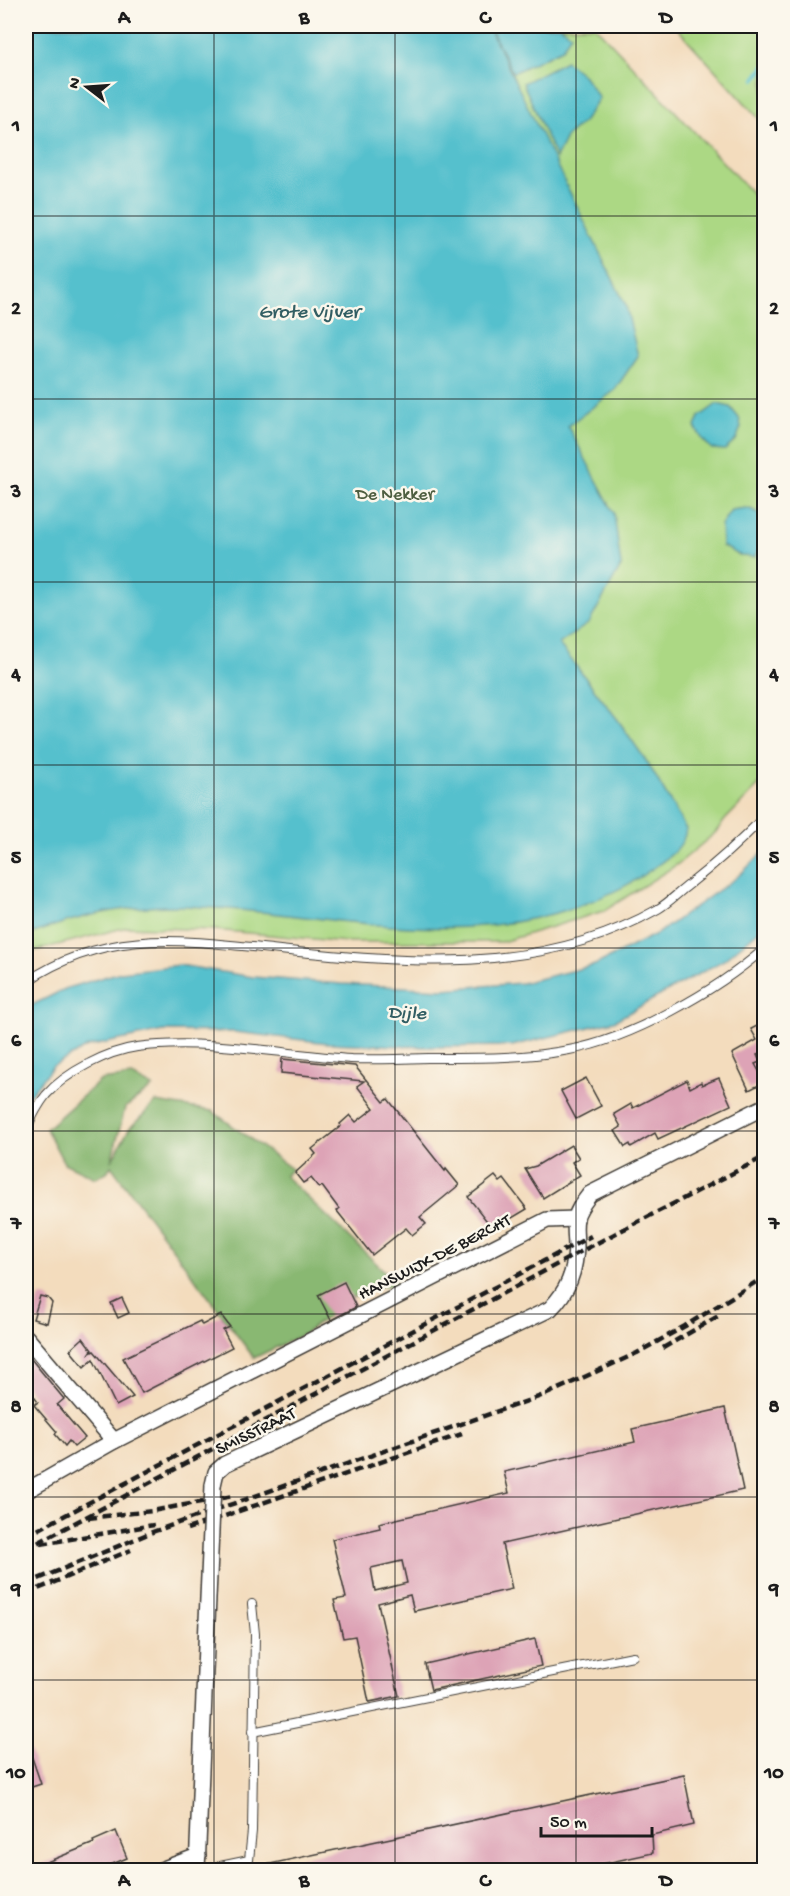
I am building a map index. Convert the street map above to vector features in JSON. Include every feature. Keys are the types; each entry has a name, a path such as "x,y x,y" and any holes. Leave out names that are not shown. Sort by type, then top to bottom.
{"street":[{"path":"576,1219 581,1206 590,1194 765,1107"},
{"name":"HANSWIJK DE BERCHT","path":"26,1491 114,1441 547,1220 576,1219"},
{"name":"SMISSTRAAT","path":"199,1866 207,1621 213,1485 216,1472 225,1464 550,1309 570,1284 574,1266 576,1219"},
{"path":"26,1337 114,1441"},
{"path":"161,1870 199,1866"}],"lane":[{"path":"26,982 44,969 73,955 99,948 145,941 188,940 422,962 481,960 543,950 622,928 660,907 703,874 765,817"},
{"path":"26,1130 46,1095 73,1073 105,1056 137,1047 199,1045 352,1059 518,1056 569,1050 618,1037 672,1011 765,949"},
{"path":"199,1866 249,1860 252,1831 255,1634 252,1604"},
{"path":"252,1732 633,1656"}],"green space":[{"name":"Grote Vijver","path":"26,26 595,26 764,206 764,780 715,833 678,864 604,911 502,942 346,942 214,930 127,927 26,953"},
{"path":"675,26 764,26 764,124"},
{"path":"132,1076 153,1087 125,1108 111,1162 129,1129 156,1102 212,1111 292,1169 285,1176 400,1286 367,1287 304,1334 254,1358 111,1166 107,1172 95,1178 64,1163 46,1129 101,1080"}],"water":[{"name":"Grote Vijver","path":"26,26 488,26 626,306 638,356 614,391 568,426 614,513 621,566 589,623 559,644 618,720 649,765 686,829 681,843 667,858 626,885 584,904 534,919 484,926 433,928 383,925 231,909 161,906 106,912 34,933 26,921"},
{"path":"489,26 560,26 571,34 562,49 513,73"},
{"path":"566,61 584,76 599,98 584,121 567,136 556,158 523,83"},
{"path":"717,404 730,407 739,418 741,427 736,440 725,450 712,449 695,427 699,417"},
{"path":"746,508 755,511 764,521 764,534 755,557 741,556 722,546 721,525 731,510"},
{"name":"Dijle","path":"764,852 764,926 724,960 614,1021 512,1046 428,1047 328,1043 234,1032 163,1031 87,1047 53,1066 26,1099 26,1008 67,988 121,972 179,965 253,977 342,984 443,989 522,983 595,965 658,933 736,878"}],"building":[{"path":"765,1022 765,1052 757,1055 760,1062 755,1064 765,1082 749,1090 732,1054 757,1040 751,1029"},
{"path":"282,1059 355,1066 384,1102 388,1099 445,1171 446,1169 459,1185 420,1217 426,1224 412,1235 406,1228 372,1255 337,1211 339,1209 322,1186 319,1188 311,1178 303,1183 295,1173 316,1154 312,1149 341,1126 340,1124 350,1115 356,1122 374,1108 357,1086 364,1081 281,1073"},
{"path":"586,1078 601,1106 576,1119 561,1091"},
{"path":"719,1078 731,1105 658,1139 655,1133 631,1147 630,1144 625,1147 615,1131 621,1127 614,1114 631,1104 633,1108 687,1080 690,1088 701,1082 702,1085"},
{"path":"571,1145 579,1158 572,1162 580,1175 543,1198 525,1169 536,1166"},
{"path":"495,1176 500,1182 504,1179 527,1209 512,1218 511,1216 493,1229 468,1197"},
{"path":"344,1282 356,1307 331,1320 318,1295"},
{"path":"40,1296 48,1298 52,1303 47,1323 33,1319"},
{"path":"122,1298 129,1313 118,1318 111,1303"},
{"path":"221,1315 230,1327 223,1330 232,1347 142,1393 123,1358 200,1321 202,1325"},
{"path":"83,1338 92,1350 90,1353 94,1351 133,1397 116,1406 93,1359 84,1367 70,1350"},
{"path":"26,1353 64,1399 57,1405 85,1438 74,1447 69,1441 65,1446 55,1434 57,1432 34,1405 38,1402 26,1386"},
{"path":"725,1408 743,1490 502,1544 512,1589 414,1611 410,1595 378,1603 399,1696 369,1702 355,1636 343,1638 334,1600 346,1598 332,1539 380,1528 379,1523 509,1493 504,1472 635,1442 632,1429","holes":["402,1561 407,1583 375,1591 371,1568"]},
{"path":"535,1639 541,1666 431,1690 425,1664"},
{"path":"26,1746 28,1746 41,1784 26,1789"},
{"path":"684,1775 694,1825 652,1835 653,1853 574,1870 265,1870 265,1865"},
{"path":"116,1831 127,1858 98,1870 27,1870 94,1843 93,1841"}],"waterway":[{"path":"755,79 764,67"}],"railway":[{"path":"26,1549 595,1244 764,1157"},
{"path":"26,1536 591,1236"},
{"path":"26,1584 155,1531 547,1394 637,1353 764,1277"},
{"path":"663,1348 720,1315"},
{"path":"187,1529 462,1434"},
{"path":"88,1518 152,1511 233,1496"},
{"path":"41,1544 154,1525"},
{"path":"26,1594 131,1550"}],"park label":[{"name":"De Nekker","path":"395,493"}]}
